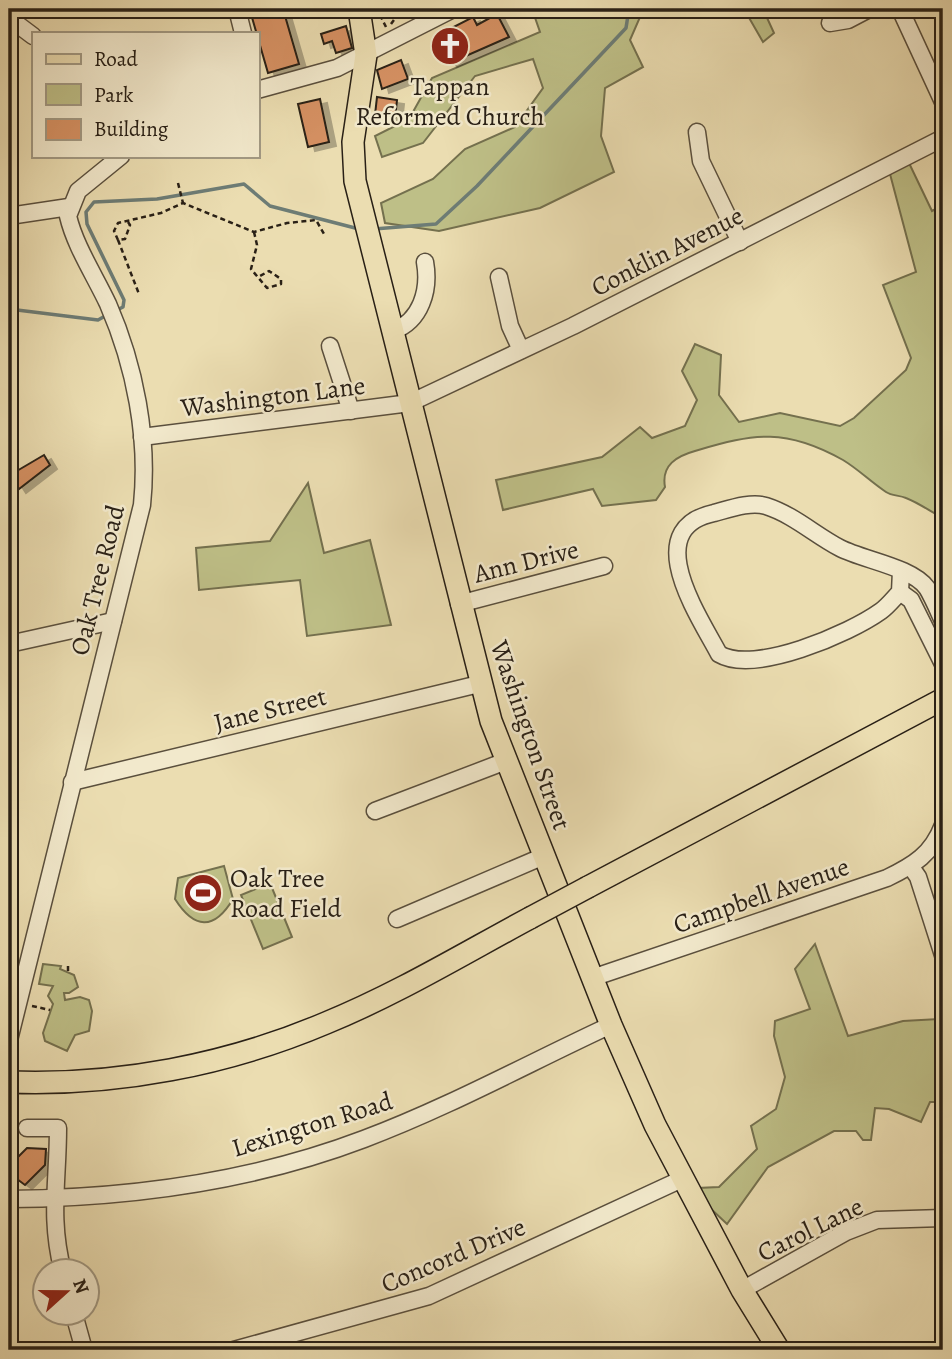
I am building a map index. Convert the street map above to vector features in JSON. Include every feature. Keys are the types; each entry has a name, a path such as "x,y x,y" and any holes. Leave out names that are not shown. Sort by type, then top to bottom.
{"main road":[{"name":"Washington Street","path":"369,12 354,142 355,180 479,684 506,761 611,1025 682,1179 742,1290 779,1350"},
{"path":"9,1082 126,1077 194,1065 261,1047 367,1004 943,699"}],"street":[{"path":"237,9 243,32"},
{"path":"259,89 337,68 453,9"},
{"path":"830,23 848,20 870,9"},
{"path":"900,9 941,91"},
{"path":"9,18 32,35"},
{"path":"697,132 701,161 740,242"},
{"name":"Conklin Avenue","path":"410,402 740,242 943,138"},
{"path":"9,216 69,207 78,191 119,158"},
{"name":"Oak Tree Road","path":"9,1040 142,505 142,437 135,389 118,327 70,224 69,207"},
{"path":"393,331 407,326 418,313 428,277 425,262"},
{"path":"499,277 510,326 521,350"},
{"path":"330,346 351,411"},
{"name":"Washington Lane","path":"142,437 410,402"},
{"path":"901,571 900,592 881,611 841,632 795,650 730,661 719,654 683,585 677,567 677,546 687,526 704,515 763,505 796,520 841,548 901,571 925,586 943,621"},
{"name":"Ann Drive","path":"459,604 604,566"},
{"path":"900,592 911,600 943,664"},
{"path":"9,644 113,621"},
{"name":"Jane Street","path":"72,782 479,684"},
{"path":"375,811 506,761"},
{"name":"Campbell Avenue","path":"592,978 887,878 911,867 940,844 943,825"},
{"path":"397,919 544,856"},
{"path":"911,867 918,877 943,955"},
{"name":"Lexington Road","path":"9,1199 53,1199 163,1189 242,1173 363,1140 611,1025"},
{"path":"27,1128 58,1128 58,1186 53,1199 54,1236 60,1258"},
{"name":"Concord Drive","path":"234,1350 429,1296 682,1179"},
{"name":"Carol Lane","path":"742,1290 846,1232 877,1220 943,1218"},
{"path":"78,1328 85,1350"}],"path":[{"path":"380,32 395,21 397,9"},
{"path":"369,12 386,29"},
{"path":"178,183 183,203"},
{"path":"139,294 114,231 118,223 183,203 254,232 287,222 316,220 324,234"},
{"path":"118,240 125,239 128,222"},
{"path":"254,232 257,245 251,269 260,276 267,288 281,284 276,273 269,271 260,276"},
{"path":"68,964 68,971"},
{"path":"29,1005 50,1010"}],"green space":[{"path":"532,9 659,9 640,17 630,40 643,67 605,88 601,136 614,172 540,208 439,231 385,223 381,203 433,179 465,149 515,127 543,88 533,59 475,76 423,143 382,157 375,136 409,119 432,78 540,32"},
{"path":"744,9 763,9 774,33 763,42"},
{"path":"909,163 932,211 943,205 943,518 911,500 886,492 849,464 823,450 787,438 770,437 735,440 682,456 668,467 664,479 665,487 656,500 602,506 593,489 503,510 496,480 602,457 640,427 652,438 685,426 697,400 682,371 695,344 721,355 719,395 739,422 780,413 840,426 854,418 906,370 911,358 883,285 916,272 890,174"},
{"path":"308,483 324,553 370,540 391,625 307,636 300,580 199,590 196,548 270,541"},
{"name":"Oak Tree Road Field","path":"224,866 233,899 219,917 211,921 197,921 182,909 175,899 178,878"},
{"path":"270,883 292,937 263,949 241,895"},
{"path":"815,944 848,1036 903,1021 939,1019 943,1023 943,1102 930,1102 921,1122 889,1109 875,1108 871,1140 863,1140 856,1131 834,1131 768,1167 727,1224 709,1207 698,1188 719,1187 757,1149 751,1126 776,1109 785,1077 774,1036 775,1021 810,1009 795,969"},
{"path":"43,964 61,966 60,969 74,975 78,987 64,993 65,1000 80,997 89,1000 92,1011 89,1031 75,1035 67,1051 45,1041 43,1033 53,1004 48,996 53,986 39,984"}],"building":[{"path":"283,9 299,64 268,73 259,32 256,32 251,14"},
{"path":"497,14 509,37 450,63 436,36 473,17 477,25"},
{"path":"346,26 352,48 336,53 332,41 324,44 321,34"},
{"path":"401,60 408,79 382,89 377,70"},
{"path":"377,97 397,100 395,118 375,115"},
{"path":"320,99 329,142 308,147 298,104"},
{"path":"44,455 50,465 19,489 10,475"},
{"path":"27,1148 46,1149 45,1165 25,1185 9,1173 9,1166"}],"waterway":[{"path":"374,229 436,224 477,186 626,28 629,9"},
{"path":"117,310 123,307 124,300 87,224 86,212 94,202 157,199 244,184 270,206 359,229"},
{"path":"9,309 98,320 107,315"}],"place":[{"name":"Tappan Reformed Church","path":"450,46"},
{"name":"Oak Tree Road Field","path":"203,893"}]}
